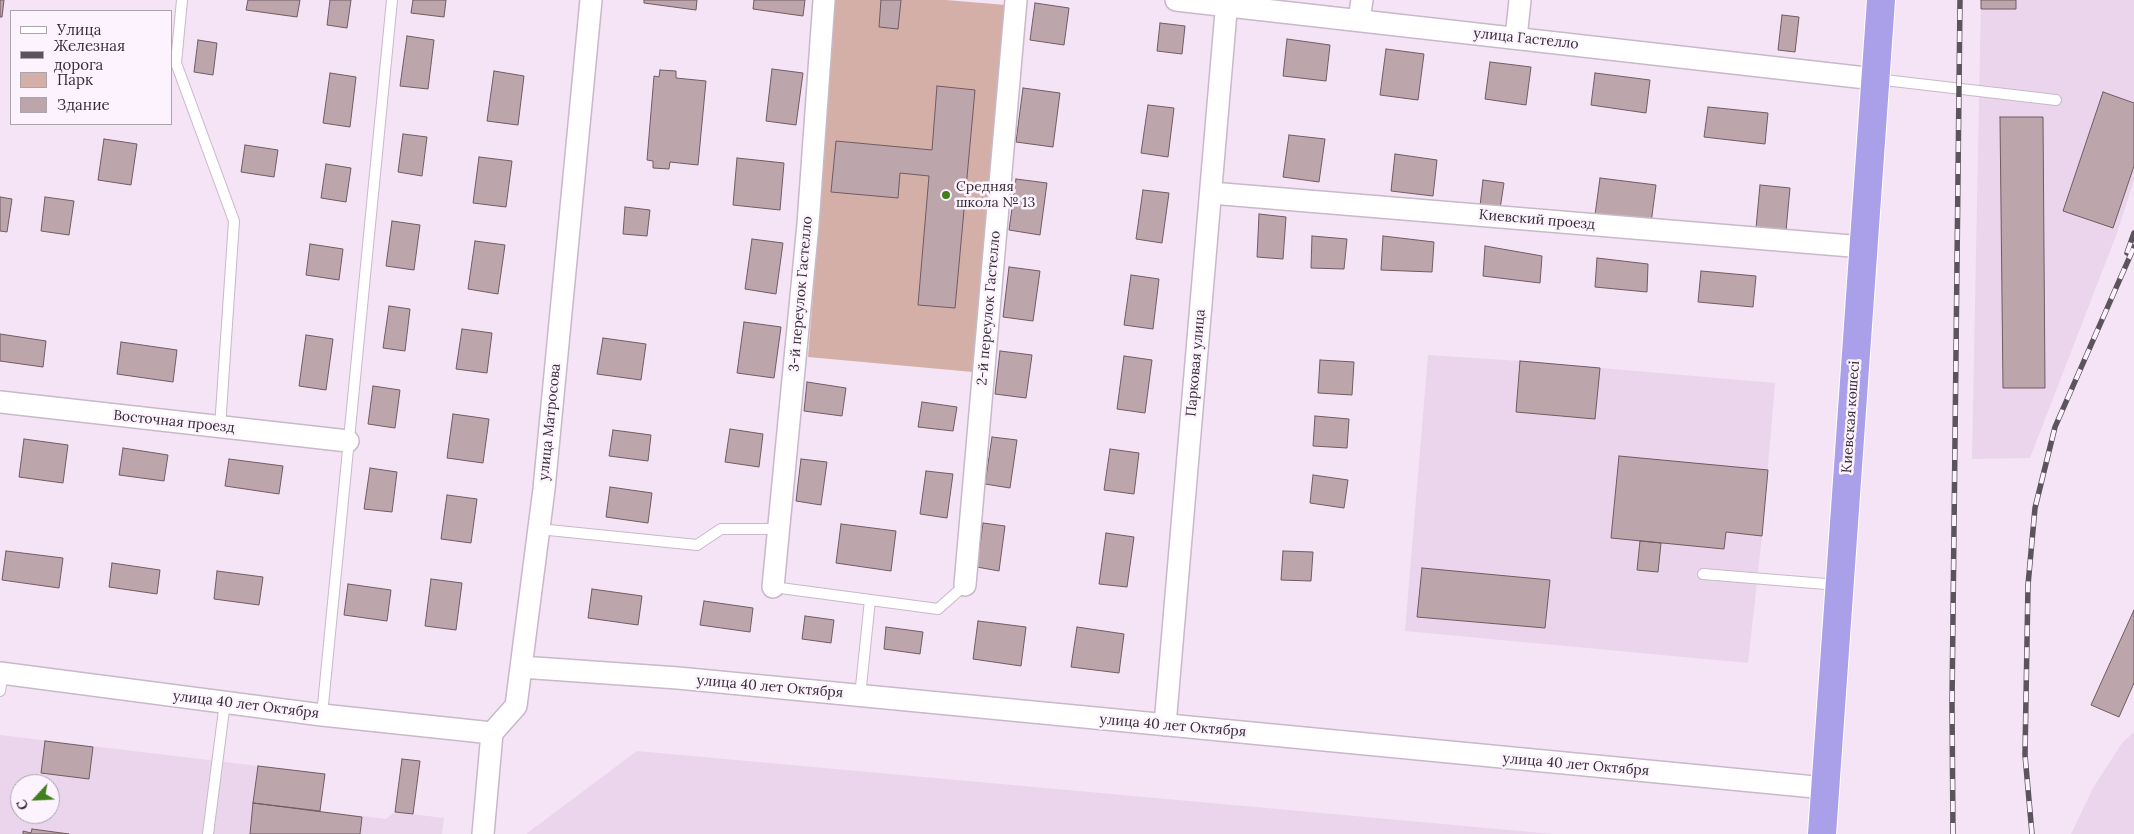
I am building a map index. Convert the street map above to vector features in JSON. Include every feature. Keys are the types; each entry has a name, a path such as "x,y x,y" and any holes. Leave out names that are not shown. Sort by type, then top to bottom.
{"highway":[{"name":"Киевская көшесі","path":"1822,834 1881,0"}],"street":[{"name":"улица Матросова","path":"492,733 516,706 539,529 591,0"},
{"name":"3-й переулок Гастелло","path":"773,587 808,224 824,0"},
{"name":"2-й переулок Гастелло","path":"965,585 1016,0"},
{"name":"улица Гастелло","path":"1176,0 1360,10 1516,38 1875,79"},
{"path":"1516,38 1520,0"},
{"name":"Парковая улица","path":"1165,725 1227,2"},
{"name":"Киевский проезд","path":"1210,193 1864,247"},
{"name":"Восточная проезд","path":"0,402 348,441"},
{"name":"улица 40 лет Октября","path":"521,667 678,678 1825,788"},
{"name":"улица 40 лет Октября","path":"1,679 225,702 322,715 492,733"},
{"path":"483,834 492,733"}],"lane":[{"path":"182,0 176,64 234,221 220,427"},
{"path":"322,715 392,0"},
{"path":"1875,79 2056,100"},
{"path":"539,529 697,545 721,529 779,529"},
{"path":"1703,574 1839,585"},
{"path":"773,587 938,609 965,585"},
{"path":"860,696 870,600"},
{"path":"208,834 225,702"}],"shaded area":[{"path":"1981,0 2134,0 2134,180 2117,233 2030,458 1972,459"},
{"path":"1428,355 1775,383 1762,536 1748,663 1405,631"},
{"path":"2134,732 2134,834 2071,834 2093,788 2122,743"},
{"path":"0,735 325,774 320,811 386,819 395,812 444,818 442,834 0,834"},
{"path":"637,751 1553,834 526,834"}],"green space":[{"path":"835,0 946,0 1006,5 973,372 808,357 820,212 814,203"}],"building":[{"path":"0,0 4,0 2,17 0,17"},
{"path":"248,0 300,0 297,17 246,10"},
{"path":"330,0 351,0 347,28 327,25"},
{"path":"413,0 446,0 444,17 411,13"},
{"path":"644,0 697,0 696,10 644,3"},
{"path":"754,0 805,0 803,16 753,9"},
{"path":"881,0 901,0 898,29 879,27"},
{"path":"1981,0 2016,0 2016,9 1981,9"},
{"path":"1035,3 1069,8 1064,45 1030,40"},
{"path":"1782,15 1799,17 1795,52 1778,50"},
{"path":"1160,23 1185,26 1182,54 1157,51"},
{"path":"407,36 434,40 428,89 400,86"},
{"path":"1287,39 1330,45 1326,81 1283,76"},
{"path":"198,40 217,43 213,75 194,72"},
{"path":"1386,49 1424,54 1418,100 1380,95"},
{"path":"1490,62 1531,67 1526,105 1485,99"},
{"path":"772,69 803,73 796,125 766,121"},
{"path":"660,70 676,71 676,78 706,81 698,165 670,162 669,169 653,168 653,161 647,160 654,76 659,77"},
{"path":"494,71 524,76 518,125 487,121"},
{"path":"330,73 356,77 350,127 323,123"},
{"path":"1595,73 1650,80 1646,113 1591,105"},
{"name":"Средняя школа № 13","path":"937,86 975,90 955,308 918,305 929,176 900,173 898,198 831,192 836,141 932,150"},
{"path":"1023,88 1060,93 1053,147 1016,142"},
{"path":"2103,92 2134,103 2134,166 2113,228 2063,211"},
{"path":"1148,105 1174,108 1168,157 1141,153"},
{"path":"1708,107 1768,113 1765,144 1704,137"},
{"path":"2000,117 2043,117 2045,388 2003,388"},
{"path":"403,134 427,137 422,176 398,172"},
{"path":"1289,135 1325,139 1319,182 1283,177"},
{"path":"104,139 137,144 131,185 98,180"},
{"path":"245,145 278,150 274,177 241,172"},
{"path":"1395,154 1437,160 1433,196 1391,191"},
{"path":"479,157 512,161 506,207 473,203"},
{"path":"737,158 784,163 780,210 733,205"},
{"path":"326,164 351,168 346,202 321,198"},
{"path":"1600,178 1656,185 1651,223 1595,215"},
{"path":"1016,179 1047,183 1040,235 1009,230"},
{"path":"1483,180 1504,183 1500,209 1480,206"},
{"path":"1760,185 1790,188 1786,231 1756,228"},
{"path":"1143,190 1169,193 1162,243 1136,239"},
{"path":"0,197 12,199 7,232 0,231"},
{"path":"45,197 74,201 69,235 41,231"},
{"path":"625,207 650,210 647,236 623,234"},
{"path":"1259,214 1286,217 1283,259 1257,257"},
{"path":"392,221 420,225 414,270 386,266"},
{"path":"1312,236 1347,239 1344,269 1311,268"},
{"path":"1383,236 1434,242 1432,272 1381,270"},
{"path":"752,239 783,243 776,294 745,289"},
{"path":"475,241 505,245 498,294 468,289"},
{"path":"310,244 343,249 339,280 306,275"},
{"path":"1485,246 1542,256 1540,283 1483,276"},
{"path":"1597,258 1648,264 1647,292 1595,287"},
{"path":"1009,267 1040,271 1033,321 1003,317"},
{"path":"1701,271 1756,276 1753,307 1698,302"},
{"path":"1131,275 1159,279 1153,329 1124,325"},
{"path":"389,306 410,309 405,351 383,348"},
{"path":"744,322 781,327 774,378 737,373"},
{"path":"462,329 492,333 487,373 456,369"},
{"path":"0,334 46,341 43,367 0,361"},
{"path":"306,335 333,339 326,390 299,386"},
{"path":"603,338 646,344 641,380 597,374"},
{"path":"121,342 177,350 173,382 117,374"},
{"path":"1000,351 1032,355 1026,398 995,394"},
{"path":"1124,356 1152,360 1145,413 1117,409"},
{"path":"1320,360 1354,362 1352,395 1318,393"},
{"path":"1520,361 1600,368 1595,419 1516,412"},
{"path":"807,382 846,388 842,416 804,411"},
{"path":"373,386 400,390 395,428 368,424"},
{"path":"922,402 957,407 953,431 918,427"},
{"path":"453,414 489,419 483,463 447,458"},
{"path":"1315,416 1349,419 1347,448 1313,446"},
{"path":"730,429 763,434 759,467 725,462"},
{"path":"613,430 651,435 648,461 609,456"},
{"path":"992,437 1017,440 1010,488 985,484"},
{"path":"24,439 68,445 63,483 19,477"},
{"path":"123,448 168,455 164,481 119,475"},
{"path":"1110,449 1139,453 1134,494 1104,490"},
{"path":"1619,456 1768,470 1762,536 1726,532 1724,549 1611,538"},
{"path":"229,459 283,466 279,494 225,486"},
{"path":"801,459 827,462 821,505 796,501"},
{"path":"370,468 397,472 392,512 364,509"},
{"path":"926,471 953,474 947,518 920,514"},
{"path":"1313,475 1348,480 1344,508 1310,503"},
{"path":"610,487 652,493 648,523 606,517"},
{"path":"447,495 477,499 471,543 441,539"},
{"path":"983,523 1005,526 999,571 977,567"},
{"path":"841,524 896,531 891,571 836,563"},
{"path":"1106,533 1134,537 1127,587 1099,584"},
{"path":"1640,541 1661,543 1658,572 1637,570"},
{"path":"6,551 63,558 59,588 2,580"},
{"path":"1283,551 1313,552 1311,581 1281,580"},
{"path":"112,563 160,570 157,594 109,587"},
{"path":"1422,568 1550,580 1545,628 1417,617"},
{"path":"217,571 263,577 259,605 214,599"},
{"path":"431,579 462,583 456,630 425,626"},
{"path":"348,584 391,590 387,621 344,615"},
{"path":"592,589 642,596 638,625 588,618"},
{"path":"704,601 753,608 750,632 700,625"},
{"path":"2134,610 2134,683 2119,717 2091,705"},
{"path":"805,616 834,620 831,643 802,639"},
{"path":"978,621 1026,627 1021,666 973,659"},
{"path":"886,627 923,632 920,654 884,649"},
{"path":"1077,627 1124,634 1119,673 1071,667"},
{"path":"45,741 93,747 89,779 41,773"},
{"path":"402,759 420,761 413,814 395,812"},
{"path":"258,766 325,774 320,811 253,803"},
{"path":"253,803 362,817 360,834 250,834"},
{"path":"32,829 69,834 23,834 23,831 31,833"}],"railway":[{"path":"1953,834 1952,704 1960,0"},
{"path":"2127,253 2134,233"},
{"path":"2032,834 2025,755 2028,585 2035,508 2055,427 2134,247"}],"place":[{"name":"Средняя школа № 13","path":"946,195"}]}
